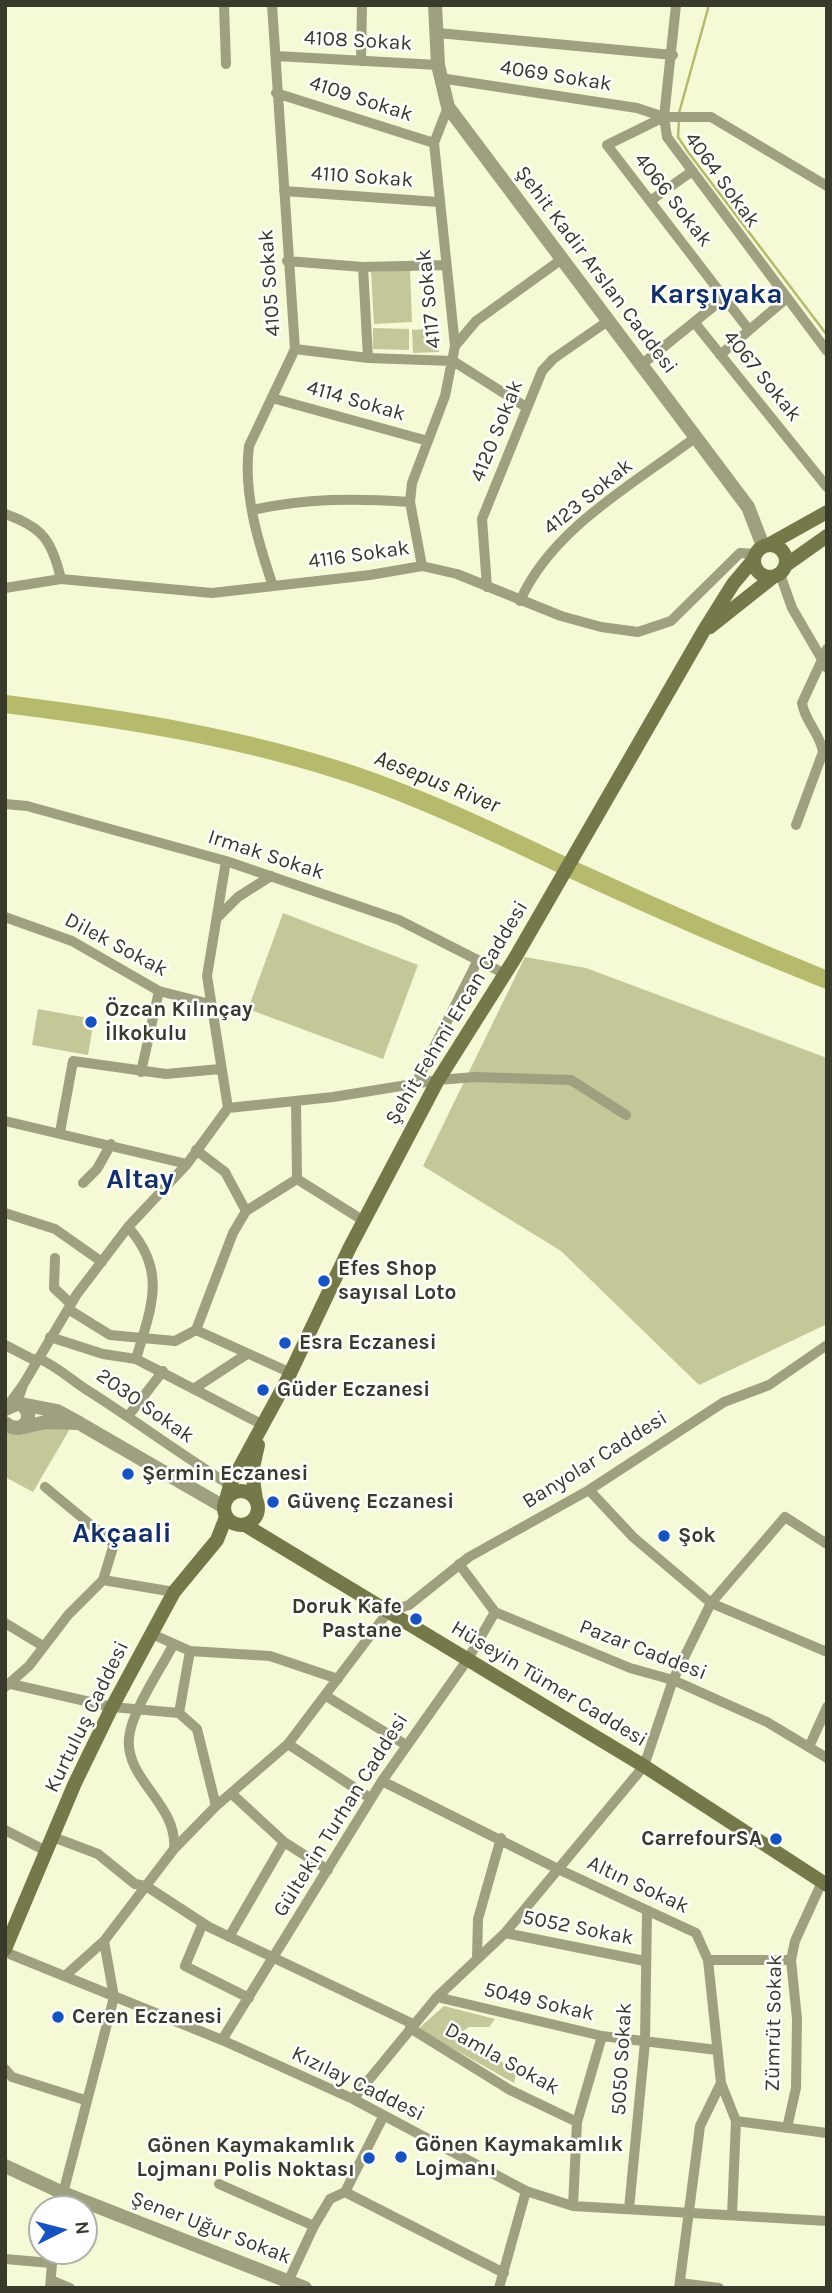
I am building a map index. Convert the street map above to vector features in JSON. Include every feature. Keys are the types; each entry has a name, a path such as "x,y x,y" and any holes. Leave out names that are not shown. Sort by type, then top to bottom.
{"main road":[{"path":"760,551 827,512"},
{"name":"Şehit Fehmi Ercan Caddesi","path":"703,632 827,536"},
{"path":"782,550 780,572 760,573 760,551 782,550"},
{"name":"Şehit Fehmi Ercan Caddesi","path":"225,1508 230,1485 291,1374 364,1221 438,1080 515,958 703,632 733,584 760,551"},
{"name":"Şehit Fehmi Ercan Caddesi","path":"263,1425 252,1472 256,1507 278,1545"},
{"path":"243,1492 256,1507 245,1525 234,1524 225,1508 232,1494 243,1492"},
{"name":"Kurtuluş Caddesi","path":"5,1950 49,1844 112,1707 174,1592 217,1541 225,1508"},
{"name":"Hüseyin Tümer Caddesi","path":"245,1525 644,1766 824,1884"}],"street":[{"path":"224,5 226,64"},
{"name":"4105 Sokak","path":"272,5 295,349 249,446 247,463 259,544 273,586"},
{"path":"361,61 362,5"},
{"name":"Şehit Kadir Arslan Caddesi","path":"435,5 439,71 447,107 748,508 760,551"},
{"name":"4064 Sokak","path":"676,5 673,55 674,117 667,137 827,351"},
{"path":"438,33 673,55"},
{"name":"4108 Sokak","path":"276,56 361,61 439,71"},
{"name":"4069 Sokak","path":"439,71 674,117 711,117 827,186"},
{"name":"4109 Sokak","path":"276,93 434,143"},
{"name":"4117 Sokak","path":"422,566 410,502 412,483 445,396 455,346 434,143 447,107"},
{"name":"4066 Sokak","path":"674,117 607,145 749,330"},
{"path":"650,201 691,172"},
{"name":"4110 Sokak","path":"284,191 438,202"},
{"path":"455,346 477,321 562,259"},
{"path":"288,261 363,267 445,265"},
{"path":"363,267 368,358"},
{"path":"642,365 724,298"},
{"path":"720,355 787,298"},
{"name":"4120 Sokak","path":"487,587 482,519 542,371 553,359 608,321"},
{"name":"4067 Sokak","path":"694,322 827,487"},
{"path":"295,349 368,358 453,361 526,407"},
{"name":"4114 Sokak","path":"272,398 428,441"},
{"name":"4123 Sokak","path":"520,601 530,579 575,527 696,437"},
{"path":"252,510 297,500 358,498 410,502"},
{"path":"5,514 38,529 54,552 61,579"},
{"name":"4116 Sokak","path":"5,588 61,579 212,593 370,575 422,566 439,568 520,601 601,627 647,630 671,621 740,553 760,551"},
{"path":"780,572 792,608 824,664"},
{"path":"796,825 823,752 821,741 807,719 802,704 824,664 827,649"},
{"name":"Irmak Sokak","path":"5,804 27,806 271,876 399,920 505,974"},
{"path":"226,861 207,976 228,1108"},
{"path":"217,918 238,897 271,876"},
{"name":"Dilek Sokak","path":"5,917 72,941 159,991 210,1004"},
{"path":"416,1083 478,960"},
{"path":"141,1072 159,991"},
{"path":"60,1132 73,1061 166,1074 220,1069"},
{"path":"12,1406 69,1306 128,1227 187,1164 228,1108 438,1080 571,1080 626,1115"},
{"path":"296,1101 297,1179"},
{"path":"5,1130 6,1121 187,1164"},
{"path":"83,1183 97,1169 111,1144"},
{"path":"197,1150 225,1172 246,1211"},
{"path":"297,1179 364,1221"},
{"path":"55,1258 54,1288 69,1306 110,1335 175,1341 196,1330 233,1233 246,1211 297,1179"},
{"path":"5,1213 55,1229 102,1262"},
{"path":"128,1227 145,1246 155,1278 154,1293 136,1359"},
{"path":"196,1330 291,1374"},
{"path":"50,1337 103,1354 136,1359 263,1425"},
{"name":"2030 Sokak","path":"5,1345 55,1365 129,1415 183,1456 230,1485"},
{"name":"Banyolar Caddesi","path":"388,1612 409,1605 459,1564 589,1490 724,1402 769,1385 827,1345"},
{"path":"195,1388 247,1354"},
{"path":"129,1415 163,1371"},
{"path":"12,1406 57,1411 225,1508"},
{"path":"10,1426 26,1423 29,1415 12,1406"},
{"path":"10,1426 46,1422 79,1423"},
{"path":"45,1487 114,1545 103,1580 68,1615 8,1686 112,1707 141,1707 179,1713 197,1728 216,1806"},
{"path":"589,1490 640,1545 711,1603 827,1651"},
{"path":"353,2099 437,1997 505,1933 644,1766 673,1680 711,1603 785,1517 827,1544"},
{"path":"459,1564 495,1612"},
{"path":"103,1580 174,1592"},
{"path":"65,1976 104,1941 174,1849 216,1806 288,1744 388,1612"},
{"name":"Gültekin Turhan Caddesi","path":"222,2040 274,1959 370,1798 468,1659 495,1612"},
{"name":"Pazar Caddesi","path":"495,1612 630,1668 673,1680 767,1722 827,1758"},
{"path":"5,1623 43,1646"},
{"path":"152,1634 190,1651 270,1656 338,1679"},
{"path":"173,1645 129,1736 130,1762 160,1801 175,1838 174,1849"},
{"path":"179,1713 190,1651"},
{"path":"326,1696 406,1745"},
{"path":"809,1747 827,1707"},
{"path":"288,1744 370,1798"},
{"name":"Altın Sokak","path":"382,1781 501,1838 558,1869 696,1933 708,1960 721,2082 736,2121 732,2215"},
{"path":"232,1794 284,1842 328,1870"},
{"name":"Damla Sokak","path":"5,1830 49,1844 98,1854 135,1884 146,1886 203,1923 412,2026 510,2090 577,2122"},
{"path":"477,1958 478,1919 501,1838"},
{"path":"229,1937 284,1842"},
{"name":"Zümrüt Sokak","path":"787,2128 796,2088 797,2019 792,1960 795,1941 824,1884"},
{"name":"5050 Sokak","path":"629,2209 645,2042 647,1911"},
{"path":"203,1923 185,1966 249,1998"},
{"name":"5052 Sokak","path":"505,1933 645,1961"},
{"path":"63,2193 85,2100 114,1997 104,1941"},
{"name":"Kızılay Caddesi","path":"5,1950 222,2040 353,2099 526,2191 573,2206 827,2221"},
{"path":"708,1960 792,1960"},
{"name":"5049 Sokak","path":"437,1997 602,2036 717,2050"},
{"path":"573,2206 577,2122 602,2036"},
{"path":"5,2069 12,2077 85,2100"},
{"path":"719,2288 679,2285 700,2126 721,2082"},
{"path":"286,2284 314,2226 330,2199 345,2192 383,2117"},
{"path":"736,2121 827,2133"},
{"name":"Şener Uğur Sokak","path":"5,2166 63,2193 286,2284 305,2288"},
{"path":"219,2183 314,2226"},
{"path":"499,2288 526,2191"},
{"path":"345,2192 504,2273"},
{"path":"5,2259 28,2258"},
{"path":"52,2265 51,2284 70,2288"}],"green space":[{"path":"410,270 412,322 374,324 371,272"},
{"path":"373,328 409,329 409,350 373,349"},
{"path":"438,328 439,352 413,353 412,330"},
{"path":"283,913 418,965 383,1059 248,1009"},
{"path":"525,957 586,968 827,1058 827,1324 699,1385 561,1251 423,1166"},
{"path":"38,1009 94,1019 88,1055 32,1045"},
{"path":"71,1427 33,1492 5,1477 5,1432"},
{"path":"444,2006 495,2019 489,2027 469,2027 460,2033 470,2048 510,2068 516,2074 514,2083 418,2029"}],"waterway":[{"path":"679,113 709,5"},
{"path":"679,120 678,137 688,152 827,335"},
{"name":"Aesepus River","path":"5,704 182,731 270,750 357,776 443,810 674,916 827,980"}],"place":[{"name":"Özcan Kılınçay İlkokulu","path":"91,1022"},
{"name":"Efes Shop sayısal Loto","path":"324,1281"},
{"name":"Esra Eczanesi","path":"285,1343"},
{"name":"Güder Eczanesi","path":"263,1390"},
{"name":"Şermin Eczanesi","path":"128,1474"},
{"name":"Güvenç Eczanesi","path":"273,1502"},
{"name":"Şok","path":"664,1536"},
{"name":"Doruk Kafe Pastane","path":"416,1619"},
{"name":"CarrefourSA","path":"776,1839"},
{"name":"Ceren Eczanesi","path":"58,2017"},
{"name":"Gönen Kaymakamlık Lojmanı","path":"401,2157"},
{"name":"Gönen Kaymakamlık Lojmanı Polis Noktası","path":"369,2158"}],"district":[{"name":"Karşıyaka","path":"716,295"},
{"name":"Altay","path":"140,1180"},
{"name":"Akçaali","path":"122,1534"}]}
